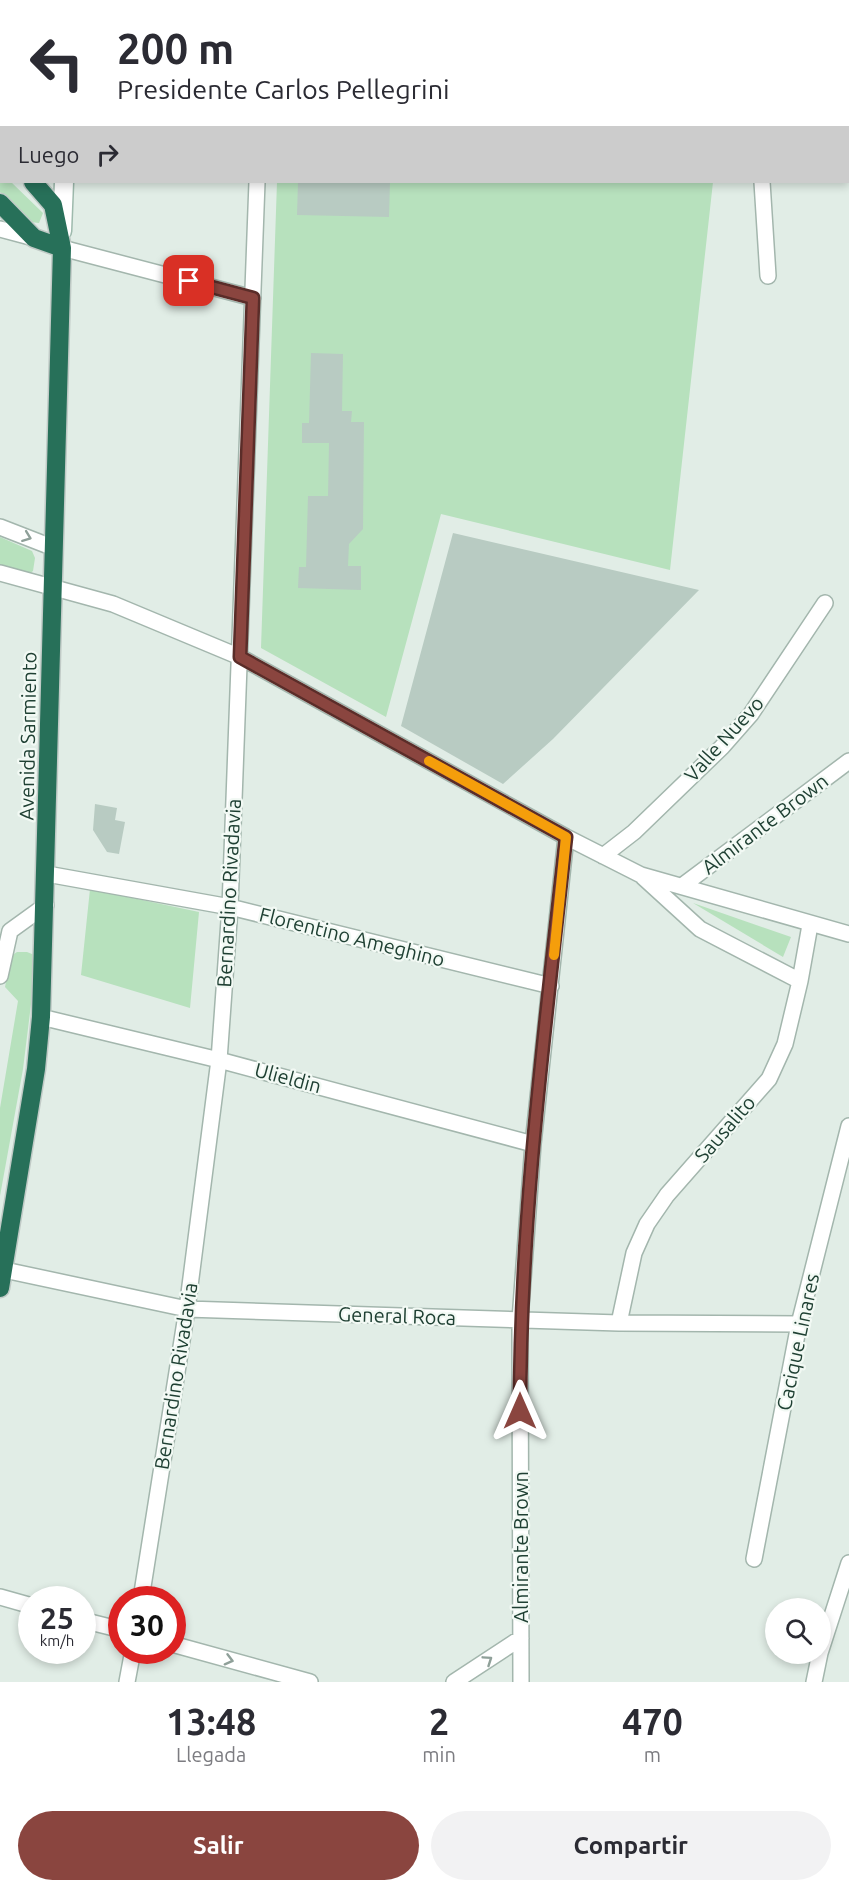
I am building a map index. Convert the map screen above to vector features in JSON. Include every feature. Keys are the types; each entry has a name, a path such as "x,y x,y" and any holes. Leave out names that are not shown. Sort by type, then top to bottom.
{"highway":[{"path":"0,203 34,238 62,248 59,222 53,206 34,183"},
{"name":"Avenida Sarmiento","path":"0,1288 36,1069 41,1017 46,904 62,248"}],"main road":[{"name":"Avenida Sarmiento","path":"62,248 64,183"}],"street":[{"name":"Bernardino Rivadavia","path":"143,1586 188,1309 219,1060 230,907 257,183"},
{"path":"762,183 768,276"},
{"path":"0,229 34,238"},
{"path":"62,248 253,298"},
{"path":"0,527 54,548"},
{"path":"0,573 113,604 240,657 566,837 641,875 810,925 849,934"},
{"name":"Valle Nuevo","path":"603,856 634,832 722,747 751,714 825,603"},
{"name":"Almirante Brown","path":"682,886 849,761"},
{"name":"Almirante Brown","path":"521,1682 520,1320 533,1144 566,837"},
{"name":"Florentino Ameghino","path":"46,874 230,907 551,986"},
{"path":"641,875 700,929 800,981"},
{"path":"0,976 5,930 46,904"},
{"name":"Sausalito","path":"619,1323 634,1253 647,1224 667,1195 769,1079 785,1044 810,925"},
{"name":"Ulieldin","path":"41,1017 219,1060 533,1144"},
{"name":"Cacique Linares","path":"754,1559 799,1324 849,1126"},
{"name":"General Roca","path":"2,1269 188,1309 619,1323 799,1324"},
{"path":"831,1619 849,1563"},
{"path":"0,1597 18,1602"},
{"path":"454,1682 521,1638"},
{"path":"186,1648 310,1682"},
{"path":"128,1682 131,1664"},
{"path":"814,1682 818,1664"}],"green space":[{"path":"0,183 12,183 43,213 39,223 30,222 0,192"},
{"path":"277,183 713,183 670,570 441,514 386,717 261,648"},
{"path":"0,537 32,551 35,558 33,571 29,574 0,567"},
{"path":"90,889 199,912 190,1008 81,975"},
{"path":"693,903 791,937 783,957"},
{"path":"17,952 27,952 37,956 23,1069 0,1196 0,1108 18,1001 5,987 11,956"}],"building":[{"path":"298,183 390,183 389,217 297,215"},
{"path":"311,353 343,354 342,411 352,411 351,422 364,422 363,529 349,544 348,566 361,566 361,590 298,588 299,567 306,567 308,496 328,496 329,443 302,443 302,423 309,423"},
{"path":"453,533 699,590 553,739 503,784 401,726"},
{"path":"95,804 117,808 115,820 125,822 119,854 107,852 93,830"}],"slow traffic":[{"path":"429,761 566,837 554,955"}],"route":[{"path":"189,281 253,298 240,657 566,837 533,1144 520,1320 520,1411"}]}
